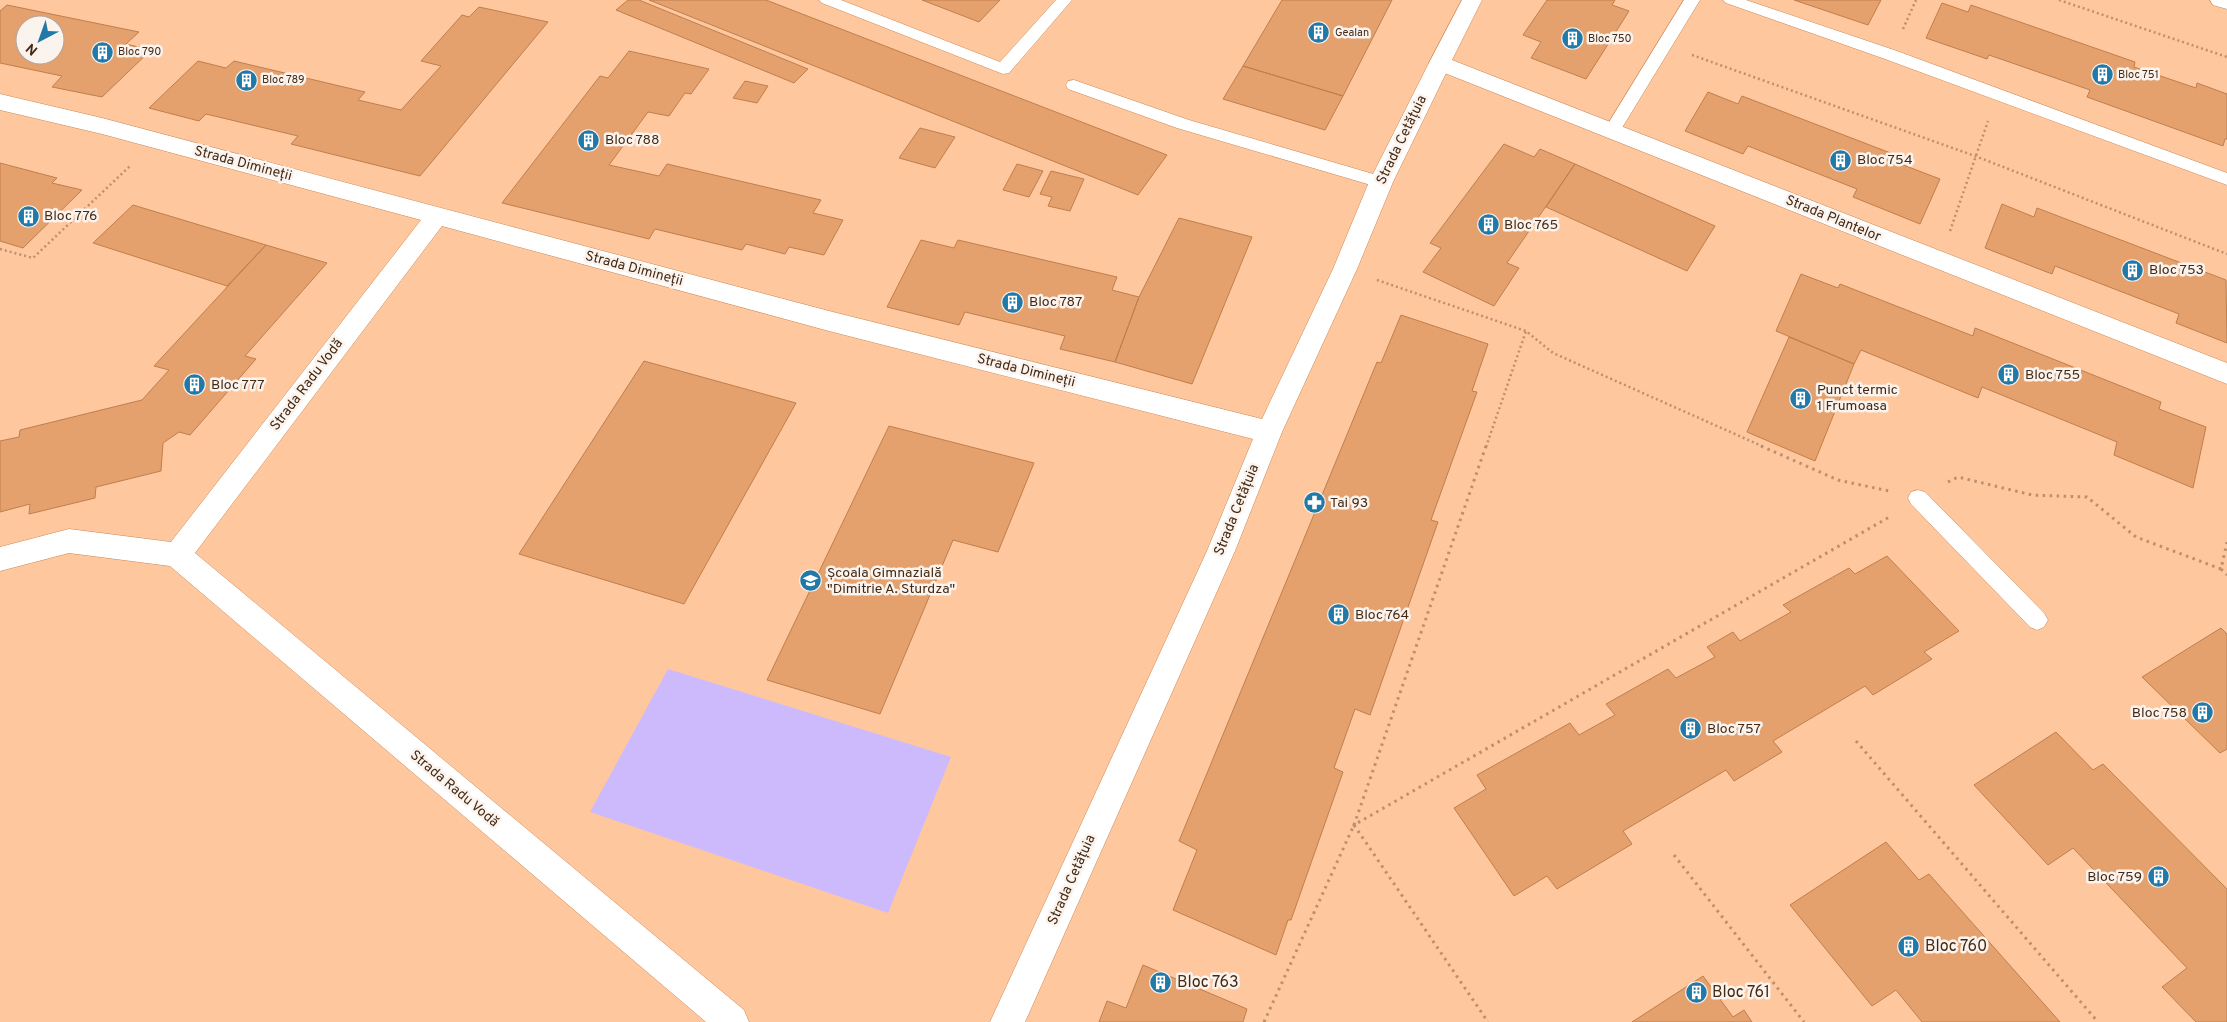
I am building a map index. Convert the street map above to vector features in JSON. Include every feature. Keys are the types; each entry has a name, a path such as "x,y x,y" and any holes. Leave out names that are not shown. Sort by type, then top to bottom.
{"street":[{"name":"Strada Cetățuia","path":"1007,1022 1221,550 1269,432 1345,269 1381,182 1472,0"},
{"path":"2220,0 2227,2"},
{"name":"Strada Plantelor","path":"1440,62 1611,132 2227,374"},
{"name":"Strada Dimineții","path":"0,102 102,126 156,142 820,318 1269,432"},
{"name":"Strada Radu Vodă","path":"437,216 177,555 732,1022"},
{"path":"0,559 69,541 177,555"}],"lane":[{"path":"827,0 1003,69 1064,0"},
{"path":"1611,132 1692,0"},
{"path":"1731,0 1998,94 2227,179"},
{"path":"1074,85 1183,124 1381,182"},
{"path":"1918,498 2037,620"}],"path":[{"path":"2058,0 2227,57"},
{"path":"1663,45 1975,156 2227,254"},
{"path":"1940,261 1998,94"},
{"path":"0,249 33,258 156,142"},
{"path":"1345,269 1526,331 1553,353 1838,480 1918,498"},
{"path":"1264,1022 1354,825 1526,331"},
{"path":"1354,825 1861,535 1918,498 1958,477 2032,495 2087,497 2136,537 2221,569 2227,573"},
{"path":"2221,569 2227,542"},
{"path":"1856,741 2098,1022"},
{"path":"1354,825 1488,1022"},
{"path":"1674,855 1804,1022"}],"shaded area":[{"path":"668,669 951,757 888,913 590,812"}],"building":[{"path":"628,0 639,0 808,69 794,83 616,10"},
{"path":"649,0 766,0 1167,155 1138,195"},
{"path":"922,0 1000,0 979,22"},
{"name":"Gealan","path":"1282,0 1392,0 1343,96 1243,66"},
{"name":"Bloc 750","path":"1547,0 1615,0 1612,5 1629,11 1586,79 1531,58 1541,42 1523,35"},
{"path":"1794,0 1881,0 1868,25"},
{"name":"Bloc 751","path":"1942,3 1968,12 1971,5 2135,62 2134,67 2196,88 2197,83 2227,94 2227,139 2225,139 2223,146 2087,97 2090,90 1989,55 1987,59 1926,38"},
{"name":"Bloc 790","path":"7,5 56,15 15,15 15,65 65,65 65,17 139,32 126,44 151,50 102,97 52,87 62,76 0,63 0,11"},
{"name":"Bloc 789","path":"479,7 548,22 420,176 291,144 298,136 206,114 199,121 149,108 198,61 226,68 234,61 365,92 358,100 401,110 441,66 421,61 462,15 469,17"},
{"name":"Bloc 788","path":"629,51 709,69 691,94 685,93 669,116 648,112 609,165 659,176 667,164 821,200 813,213 843,220 824,255 789,247 785,254 746,244 742,250 655,229 649,239 502,203 600,76 608,78"},
{"path":"1243,66 1343,96 1325,130 1223,99"},
{"path":"745,81 768,86 757,103 733,98"},
{"name":"Bloc 754","path":"1708,92 1738,104 1742,96 1901,157 1898,163 1940,179 1920,224 1853,197 1857,189 1748,146 1743,154 1685,131"},
{"path":"920,128 955,137 935,168 899,158"},
{"name":"Bloc 765","path":"1504,144 1534,157 1540,149 1575,164 1507,263 1519,268 1494,306 1423,272 1441,248 1430,243"},
{"name":"Bloc 776","path":"0,163 57,178 52,183 82,190 23,248 0,241"},
{"path":"1017,164 1043,171 1029,197 1003,190"},
{"name":"Bloc 765","path":"1575,164 1715,226 1687,271 1546,207"},
{"path":"1051,171 1084,179 1070,211 1048,206 1052,197 1040,194"},
{"name":"Bloc 753","path":"2002,204 2034,217 2037,208 2226,280 2227,343 2176,323 2179,314 2055,266 2052,274 1985,248"},
{"path":"133,205 266,245 227,286 93,243"},
{"path":"1179,218 1252,237 1192,384 1115,362 1139,297"},
{"name":"Bloc 787","path":"921,240 954,248 958,240 1117,277 1112,290 1139,297 1115,362 1060,349 1065,336 965,312 959,325 887,307"},
{"name":"Bloc 777","path":"266,245 327,263 245,356 256,359 190,435 179,432 163,443 161,471 96,487 95,498 29,514 30,504 0,512 0,441 19,437 20,430 142,400 169,370 154,366"},
{"name":"Bloc 755","path":"1801,274 1838,288 1840,284 1973,336 1975,328 2161,402 2159,409 2206,427 2193,488 2114,455 2117,442 1982,387 1978,398 1861,350 1854,364 1776,331"},
{"name":"Bloc 764","path":"1401,315 1488,344 1472,391 1477,392 1431,520 1438,522 1370,715 1355,709 1334,768 1343,772 1291,920 1288,920 1276,955 1173,910 1197,850 1179,841 1377,362 1381,363"},
{"name":"Punct termic 1 Frumoasa","path":"1789,337 1854,364 1815,461 1747,432"},
{"path":"644,361 796,403 684,604 519,554"},
{"path":"889,426 1034,463 998,552 953,540 880,714 767,680"},
{"name":"Bloc 757","path":"1887,556 1959,631 1924,652 1932,659 1873,695 1865,686 1773,741 1782,752 1734,781 1726,770 1623,831 1632,844 1557,889 1547,876 1514,896 1454,808 1486,789 1477,775 1570,723 1579,735 1615,715 1606,704 1668,669 1676,678 1715,657 1707,647 1733,632 1740,641 1791,612 1783,605 1849,568 1855,574"},
{"name":"Bloc 758","path":"2221,628 2227,634 2227,749 2220,753 2142,677"},
{"name":"Bloc 759","path":"2056,732 2093,770 2103,764 2227,889 2227,1022 2196,1022 2162,987 2187,968 2073,848 2048,865 1974,785"},
{"name":"Bloc 760","path":"1886,842 1919,880 1929,874 2060,1022 1922,1022 1896,990 1872,1006 1790,905"},
{"name":"Bloc 763","path":"1143,965 1247,1009 1243,1022 1099,1022 1107,1001 1126,1008"},
{"name":"Bloc 761","path":"1703,976 1733,1017 1744,1010 1752,1022 1632,1022"}],"place":[{"name":"Gealan","path":"1319,33"},
{"name":"Bloc 750","path":"1572,39"},
{"name":"Bloc 790","path":"102,52"},
{"name":"Bloc 751","path":"2102,75"},
{"name":"Bloc 789","path":"246,80"},
{"name":"Bloc 788","path":"589,140"},
{"name":"Bloc 754","path":"1841,160"},
{"name":"Bloc 776","path":"28,216"},
{"name":"Bloc 765","path":"1488,225"},
{"name":"Bloc 753","path":"2133,270"},
{"name":"Bloc 787","path":"1013,302"},
{"name":"Bloc 755","path":"2009,375"},
{"name":"Bloc 777","path":"195,385"},
{"name":"Punct termic 1 Frumoasa","path":"1801,398"},
{"name":"Tai 93","path":"1314,503"},
{"name":"Școala Gimnazială \"Dimitrie A. Sturdza\"","path":"811,581"},
{"name":"Bloc 764","path":"1339,615"},
{"name":"Bloc 758","path":"2203,713"},
{"name":"Bloc 757","path":"1691,729"},
{"name":"Bloc 759","path":"2158,877"},
{"name":"Bloc 760","path":"1909,947"},
{"name":"Bloc 763","path":"1161,983"},
{"name":"Bloc 761","path":"1696,993"}]}
